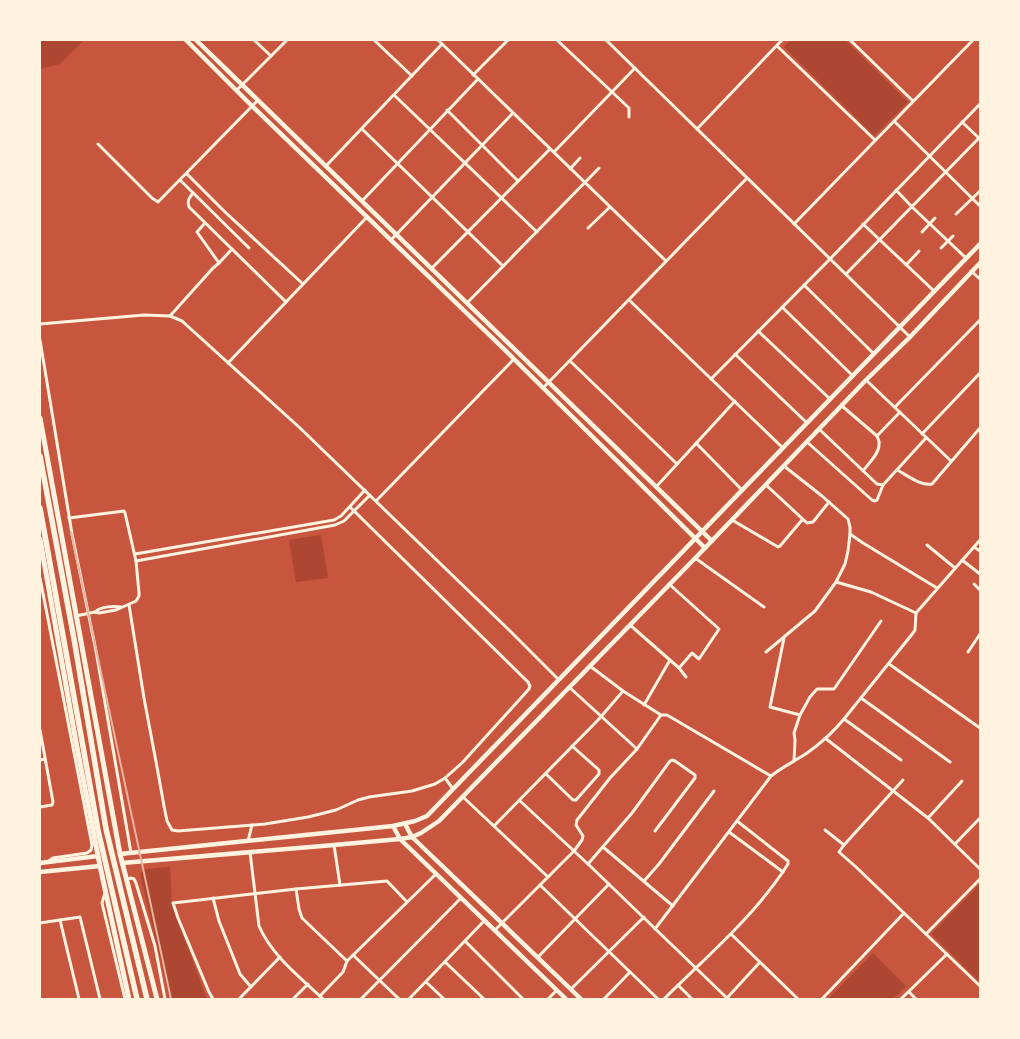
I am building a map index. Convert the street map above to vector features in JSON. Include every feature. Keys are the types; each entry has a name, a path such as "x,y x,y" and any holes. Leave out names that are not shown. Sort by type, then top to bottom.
{"highway":[{"path":"40,456 74,639 106,828 147,999"},
{"path":"40,508 98,830 137,999"}],"main road":[{"path":"40,418 120,854 157,999"},
{"path":"40,539 98,856 129,999"},
{"path":"78,748 99,744"},
{"path":"112,919 116,922 126,922 134,914"}],"street":[{"path":"186,40 705,548"},
{"path":"196,40 712,541"},
{"path":"254,40 271,56"},
{"path":"238,90 287,40"},
{"path":"374,40 412,76"},
{"path":"438,40 666,262"},
{"path":"474,75 508,40"},
{"path":"558,40 611,93 629,108 629,117"},
{"path":"606,40 910,336"},
{"path":"697,129 782,40"},
{"path":"850,40 913,101"},
{"path":"794,224 973,40"},
{"path":"326,166 442,44"},
{"path":"777,46 875,140"},
{"path":"554,152 635,68"},
{"path":"362,201 478,79"},
{"path":"394,95 537,232"},
{"path":"98,144 157,201 160,201 258,100"},
{"path":"711,378 830,259 980,104"},
{"path":"448,110 518,181"},
{"path":"391,240 513,113"},
{"path":"894,121 980,206"},
{"path":"846,274 979,139 962,122"},
{"path":"362,129 503,266"},
{"path":"432,268 550,149"},
{"path":"570,170 580,158"},
{"path":"467,303 600,168"},
{"path":"186,174 303,284"},
{"path":"543,388 747,178"},
{"path":"180,180 249,248"},
{"path":"896,190 966,258"},
{"path":"956,214 980,190"},
{"path":"193,193 188,199 189,208 286,302"},
{"path":"588,228 610,207"},
{"path":"228,363 367,216"},
{"path":"922,232 935,218"},
{"path":"205,223 197,232 219,263"},
{"path":"863,224 934,291"},
{"path":"941,248 953,236"},
{"path":"120,854 393,826 427,816 980,244"},
{"path":"170,316 212,268 232,250"},
{"path":"906,265 918,251"},
{"path":"122,863 400,839 421,833 439,821 980,263"},
{"path":"971,271 980,279"},
{"path":"804,285 874,354"},
{"path":"629,300 783,448"},
{"path":"782,307 853,376"},
{"path":"40,324 144,315 170,316 182,321 300,428 559,680"},
{"path":"895,408 980,320"},
{"path":"758,331 830,400"},
{"path":"40,340 69,518 96,651 131,853"},
{"path":"735,354 808,423"},
{"path":"376,502 514,360"},
{"path":"570,361 678,464"},
{"path":"922,434 980,373"},
{"path":"866,380 950,462"},
{"path":"656,487 735,401"},
{"path":"842,406 877,436 879,441 880,446 877,452 863,471"},
{"path":"877,436 900,412"},
{"path":"897,470 922,483 932,484 980,428"},
{"path":"819,429 877,484 883,485"},
{"path":"807,442 874,501 878,500 883,485 926,438"},
{"path":"696,444 742,491"},
{"path":"766,652 815,611 836,582 845,564 850,534 848,519 784,466"},
{"path":"766,485 807,523 813,522 829,502"},
{"path":"135,554 334,520 350,507 364,490"},
{"path":"136,561 335,525 344,520 370,495"},
{"path":"129,605 167,821 172,830 178,832 252,825 308,817 336,810 369,797 423,788 435,784 462,764 530,686 350,507"},
{"path":"69,518 124,511 126,513 135,554 139,596 136,601 116,610 76,616"},
{"path":"732,520 778,547 802,520"},
{"path":"850,534 937,588"},
{"path":"655,929 771,776 809,752 844,719 913,633 915,630 916,613 980,540"},
{"path":"927,545 955,568"},
{"path":"974,547 980,551"},
{"path":"695,558 764,607"},
{"path":"962,560 980,574"},
{"path":"40,578 92,845 91,850 87,853 53,858 47,862"},
{"path":"836,582 871,592 916,613"},
{"path":"669,584 719,629 699,659 692,653 679,668"},
{"path":"974,584 980,590"},
{"path":"794,761 794,733 810,697 817,689 834,689 881,621"},
{"path":"630,625 679,668 686,677"},
{"path":"968,652 980,634"},
{"path":"784,637 770,707 800,716"},
{"path":"644,704 670,660"},
{"path":"889,664 980,728"},
{"path":"590,666 623,692 771,776"},
{"path":"570,687 637,749"},
{"path":"494,826 602,716 623,692"},
{"path":"861,698 950,762"},
{"path":"495,930 574,851 583,836 576,825 577,820 610,778 637,749 661,715"},
{"path":"844,719 901,760"},
{"path":"40,730 53,804 51,806 40,806"},
{"path":"825,738 928,818 980,869"},
{"path":"546,774 572,800 576,800 599,774 598,770 572,746"},
{"path":"40,760 45,759"},
{"path":"588,864 632,813 672,760 695,775 695,778 655,832"},
{"path":"445,778 453,789"},
{"path":"903,780 839,852 980,986"},
{"path":"928,818 962,781"},
{"path":"644,882 714,791"},
{"path":"463,796 548,878"},
{"path":"520,801 727,998 760,962"},
{"path":"955,844 980,818"},
{"path":"664,999 731,934 763,899 788,864 788,862 737,821"},
{"path":"405,824 412,837 581,999"},
{"path":"248,842 252,825"},
{"path":"393,826 400,839 566,999"},
{"path":"825,830 844,845"},
{"path":"729,832 782,872"},
{"path":"334,845 340,885"},
{"path":"189,847 190,858"},
{"path":"603,847 673,906"},
{"path":"250,852 259,926 263,936 280,957 322,997 343,972 346,961 437,873"},
{"path":"40,863 98,856"},
{"path":"57,861 57,870"},
{"path":"40,872 100,866"},
{"path":"126,879 131,878 136,883 155,946 165,999"},
{"path":"926,934 980,879"},
{"path":"213,999 173,903 387,881 407,902"},
{"path":"538,958 609,884"},
{"path":"540,885 658,999"},
{"path":"296,889 302,918 346,961"},
{"path":"106,890 102,903 125,999"},
{"path":"213,898 240,974 251,987"},
{"path":"362,999 461,898"},
{"path":"822,999 904,913"},
{"path":"40,922 80,917 100,999"},
{"path":"571,990 644,918"},
{"path":"60,920 79,999"},
{"path":"409,999 485,920"},
{"path":"731,934 798,999"},
{"path":"465,940 523,999"},
{"path":"901,999 947,954"},
{"path":"353,955 399,999"},
{"path":"239,999 280,957"},
{"path":"445,962 484,999"},
{"path":"604,999 630,972"},
{"path":"426,982 444,999"},
{"path":"293,999 308,984"},
{"path":"678,985 692,999"},
{"path":"548,999 557,990"},
{"path":"908,992 916,999"}],"shaded area":[{"path":"40,40 84,40 60,64 40,69"},
{"path":"791,40 845,40 908,102 874,136 784,47"},
{"path":"321,535 328,578 296,582 289,540"},
{"path":"170,867 172,904 206,997 209,999 170,999 140,874 145,869"},
{"path":"980,884 980,982 931,934"},
{"path":"873,953 906,986 893,999 828,999"}],"railway":[{"path":"71,532 171,999"}]}
